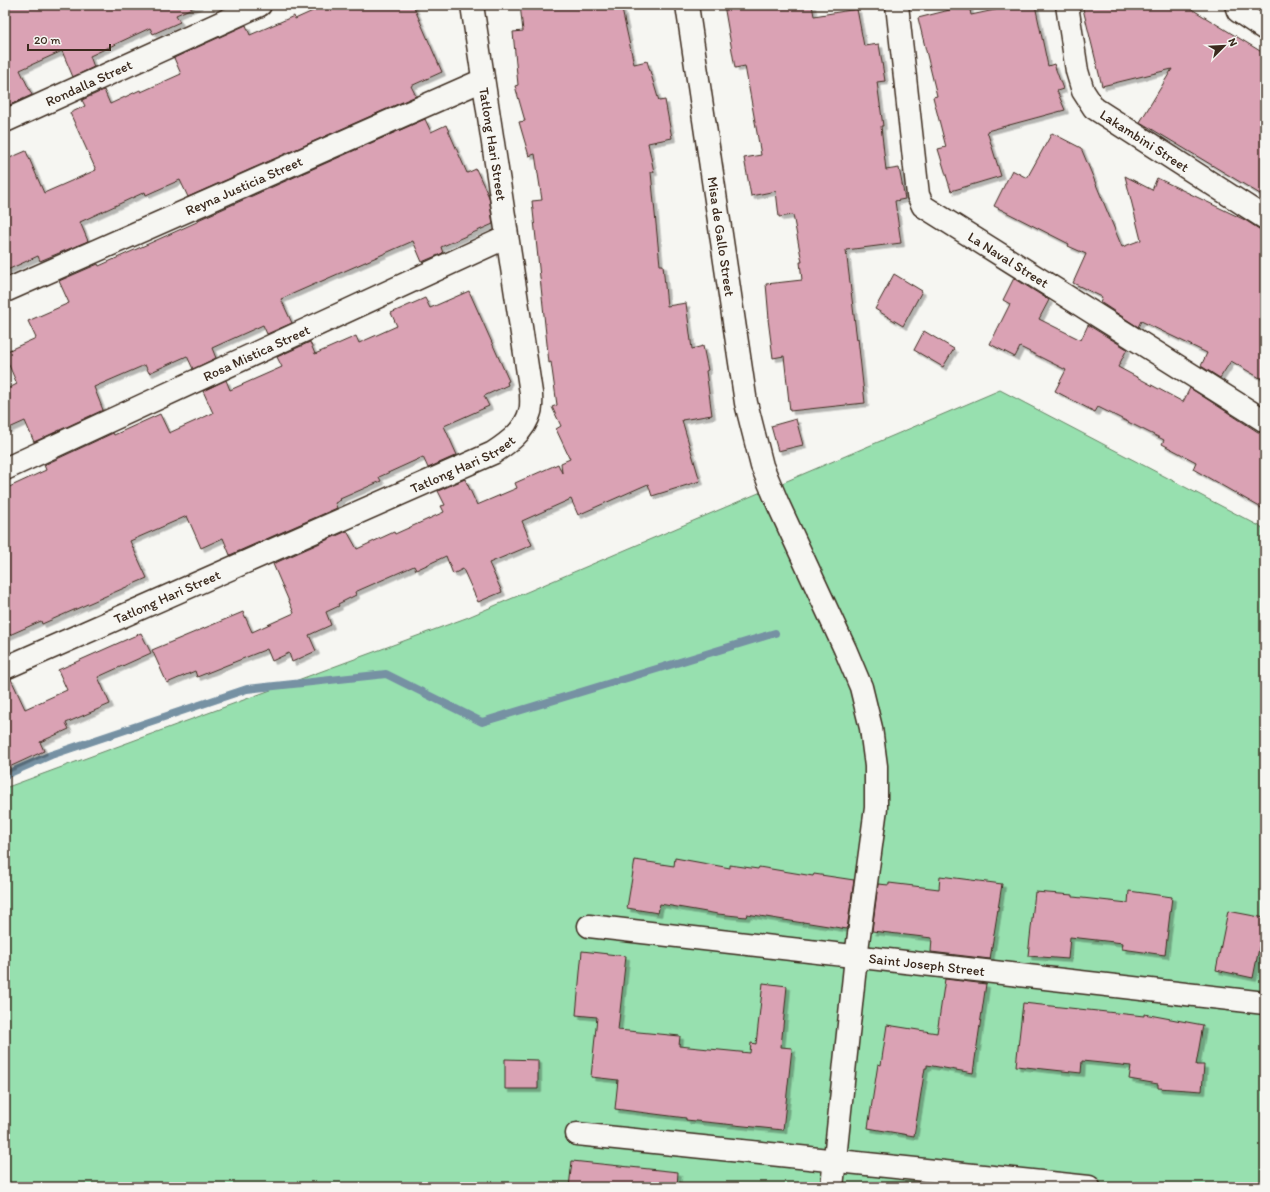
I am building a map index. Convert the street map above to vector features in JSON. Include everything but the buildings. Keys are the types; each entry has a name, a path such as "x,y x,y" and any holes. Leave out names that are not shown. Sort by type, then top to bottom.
{"street":[{"name":"Rondalla Street","path":"5,121 260,5"},
{"name":"Tatlong Hari Street","path":"5,668 493,454 508,443 521,429 530,412 532,393 472,5"},
{"name":"Misa de Gallo Street","path":"687,5 746,403 762,466 861,687 871,728 876,766 876,808 856,957 832,1187"},
{"name":"La Naval Street","path":"897,5 918,195 923,206 1265,421"},
{"name":"Lakambini Street","path":"1067,5 1077,71 1083,90 1094,108 1265,218"},
{"path":"1236,5 1238,11 1265,29"},
{"name":"Reyna Justicia Street","path":"5,291 483,80"},
{"name":"Rosa Mistica Street","path":"5,469 507,237"},
{"name":"Saint Joseph Street","path":"589,926 1265,1003"},
{"path":"577,1134 1089,1187"}],"green space":[{"path":"1000,390 1265,529 1265,1187 5,1187 5,788 466,618"}],"waterway":[{"path":"5,775 51,755 247,689 386,674 482,722 775,633"}]}
